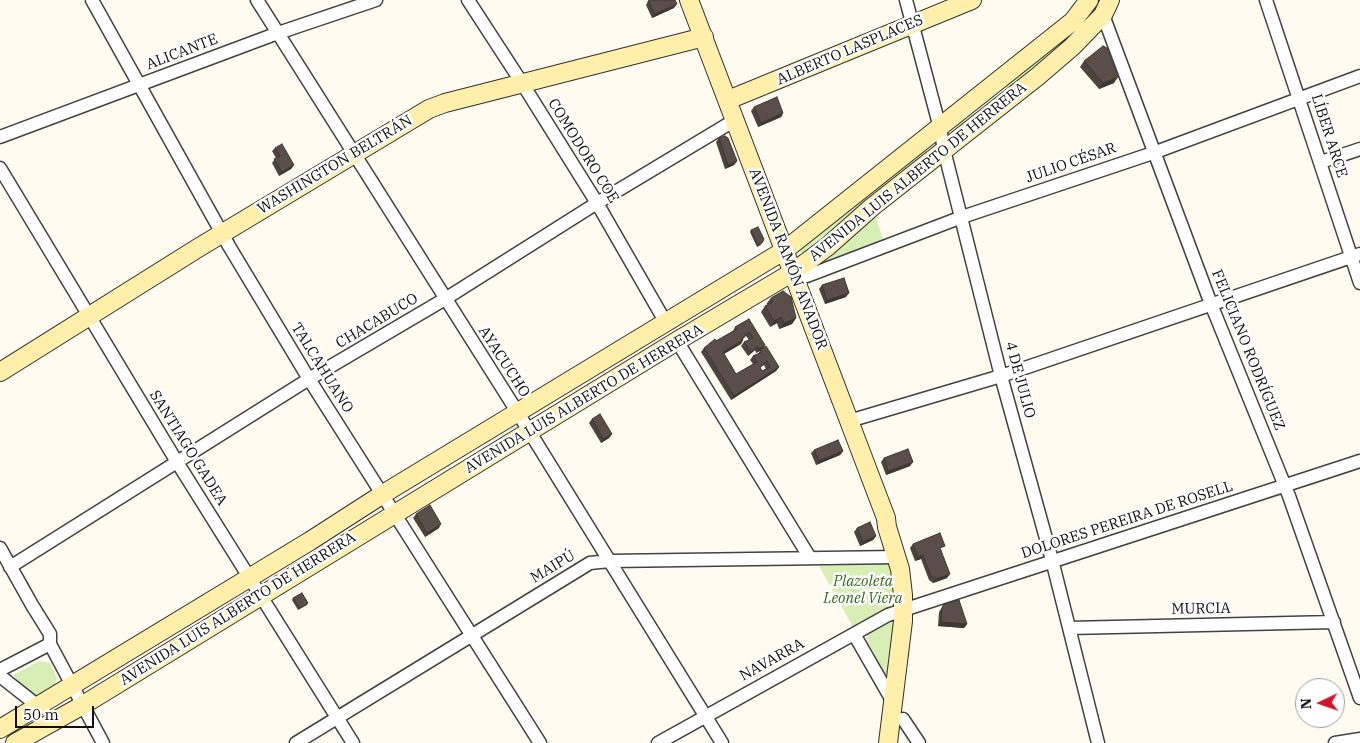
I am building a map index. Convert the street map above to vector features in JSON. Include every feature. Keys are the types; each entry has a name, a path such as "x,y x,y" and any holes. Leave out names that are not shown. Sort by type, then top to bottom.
{"main road":[{"name":"AVENIDA RAMÓN ANADOR","path":"689,0 886,518 886,527 900,569 909,608 888,743"},
{"name":"ALBERTO LASPLACES","path":"728,100 972,0"},
{"name":"AVENIDA LUIS ALBERTO DE HERRERA","path":"0,730 383,494 785,250 1073,21 1089,0"},
{"name":"AVENIDA LUIS ALBERTO DE HERRERA","path":"15,743 83,705 793,272 827,247 872,207 1044,71 1072,47 1106,8"},
{"name":"WASHINGTON BELTRÁN","path":"0,372 222,233 429,109 445,103 704,37"},
{"name":"AVENIDA RAMÓN ANADOR","path":"886,518 892,524 909,568 909,608 900,743"}],"street":[{"name":"TALCAHUANO","path":"92,0 222,233 309,380 540,743"},
{"name":"AYACUCHO","path":"257,0 518,413 722,743"},
{"name":"ALICANTE","path":"0,137 278,33 376,0"},
{"name":"COMODORO COE","path":"468,0 596,204 666,323"},
{"name":"4 DE JULIO","path":"906,0 940,128 1001,376 1052,560 1098,743"},
{"name":"LÍBER ARCE","path":"1266,0 1321,162 1356,256 1360,283"},
{"name":"FELICIANO RODRÍGUEZ","path":"1106,8 1153,152 1211,304 1285,486 1360,698"},
{"name":"JULIO CÉSAR","path":"793,272 807,276 962,217 1230,125 1299,97 1360,76"},
{"name":"CHACABUCO","path":"10,568 176,462 735,120"},
{"path":"1321,162 1360,149"},
{"name":"SANTIAGO GADEA","path":"0,168 176,462 353,743"},
{"path":"849,421 1001,376 1356,256"},
{"path":"677,341 810,558"},
{"name":"DOLORES PEREIRA DE ROSELL","path":"909,608 1360,461"},
{"path":"0,548 50,634 50,644 104,743"},
{"name":"MAIPÚ","path":"296,743 590,563 610,561 897,558"},
{"name":"NAVARRA","path":"658,743 888,615 909,608"},
{"name":"MURCIA","path":"1069,628 1334,622"},
{"path":"854,634 893,702"},
{"path":"0,670 50,644"},
{"path":"0,676 38,706"},
{"path":"903,719 919,743"},
{"path":"1336,743 1360,739"}],"green space":[{"path":"1080,21 1086,27 957,133 955,128 1005,89 1016,74"},
{"path":"923,146 928,151 857,209 806,258 798,249"},
{"path":"875,215 884,242 830,259 822,265 811,269"},
{"name":"Plazoleta Leonel Viera","path":"886,563 891,566 895,590 894,604 853,627 819,566"},
{"path":"895,618 889,674 885,674 866,638 869,632"},
{"path":"39,661 50,663 57,678 55,685 36,696 18,681 14,675"}],"building":[{"path":"675,0 677,4 655,14 648,1"},
{"path":"1103,46 1107,48 1118,77 1103,83 1084,61"},
{"path":"777,97 783,113 761,123 754,107"},
{"path":"725,136 728,138 737,161 728,165 719,138"},
{"path":"282,144 294,165 282,172 274,159 280,156 275,148"},
{"path":"758,227 764,239 758,245 751,230"},
{"path":"844,278 849,293 827,300 822,285"},
{"path":"783,291 791,297 796,318 784,323 781,317 774,321 765,306 773,302 771,298"},
{"path":"749,319 765,345 759,349 758,346 751,352 744,342 753,338 749,332 742,338 743,340 723,352 736,374 757,362 753,356 762,352 760,350 766,346 779,367 734,396 704,348 715,339 716,341 737,329 735,327","holes":["767,361 770,367 762,371 760,367"]},
{"path":"600,414 612,434 603,439 592,419"},
{"path":"838,440 843,451 819,461 814,450"},
{"path":"908,449 913,462 888,471 884,458"},
{"path":"430,505 441,524 427,533 416,514"},
{"path":"870,522 876,536 863,542 857,528"},
{"path":"940,533 945,546 940,548 950,574 936,579 931,576 923,555 918,557 913,544"},
{"path":"302,593 308,603 300,608 293,598"},
{"path":"959,600 967,624 941,622 944,604"}]}
